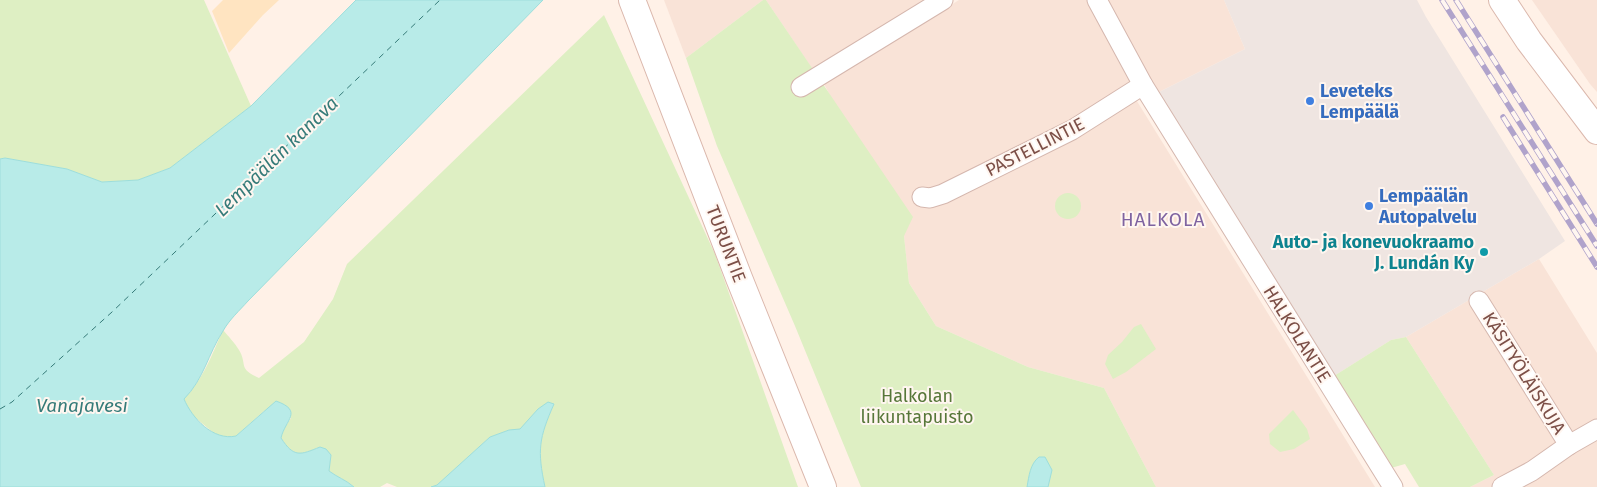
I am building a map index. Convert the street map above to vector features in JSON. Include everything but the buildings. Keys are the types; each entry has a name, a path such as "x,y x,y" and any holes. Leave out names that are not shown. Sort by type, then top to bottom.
{"main road":[{"name":"TURUNTIE","path":"632,0 739,278 810,454 821,487"},
{"path":"1502,0 1528,42 1597,131"}],"street":[{"path":"801,88 943,0"},
{"name":"HALKOLANTIE","path":"1097,0 1144,85 1393,487"},
{"name":"PASTELLINTIE","path":"922,197 930,198 943,194 1072,130 1144,85"},
{"name":"KÄSITYÖLÄISKUJA","path":"1479,301 1569,445"},
{"path":"1502,487 1532,471 1569,445 1597,429"}],"shaded area":[{"path":"664,0 763,0 686,58"},
{"path":"766,0 930,0 813,70"},
{"path":"959,0 1089,0 1134,80 1127,85 1375,487 1156,487 1104,388 1028,367 936,326 909,283 904,236 824,84"},
{"path":"1107,0 1224,0 1245,49 1155,94"},
{"path":"1224,0 1417,0 1565,241 1539,259 1406,337 1391,340 1334,376 1155,94 1245,49"},
{"path":"1532,0 1597,0 1597,92 1590,84"},
{"path":"1539,259 1597,353 1597,487 1470,487 1494,475 1406,337"}],"green space":[{"path":"0,0 204,0 251,106 170,168 138,180 102,182 67,169 5,158 0,159"},
{"name":"Halkolan liikuntapuisto","path":"763,0 766,0 913,217 904,236 909,283 936,326 1028,367 1104,388 1156,487 861,487 795,326 717,146 686,58"},
{"path":"604,15 715,254 798,487 545,487 540,454 542,436 554,404 538,409 520,430 509,430 490,437 436,486 431,487 397,487 387,483 380,487 354,487 329,471 331,455 320,447 302,453 294,452 290,449 281,438 283,430 291,418 264,411 236,436 228,438 215,434 192,415 183,399 202,376 223,330 242,355 245,369 259,378 304,342 333,299 347,264"},
{"path":"1068,193 1077,197 1081,206 1077,215 1068,219 1059,215 1055,206 1059,197"},
{"path":"1141,324 1156,349 1126,372 1113,379 1105,364 1108,355 1134,327"},
{"path":"1406,337 1494,475 1470,487 1419,487 1405,464 1391,468 1334,376 1391,340"},
{"path":"1293,410 1307,429 1310,439 1294,449 1280,452 1270,444 1269,434"}],"sand":[{"path":"223,0 279,0 229,53 212,11"}],"water":[{"path":"356,0 543,0 235,315 225,327 201,375 184,399 192,413 204,427 227,437 236,436 276,401 284,405 291,412 281,438 290,449 294,452 302,453 320,447 326,449 331,455 329,471 354,487 0,487 0,159 5,158 67,169 102,182 138,180 170,168 251,106"},
{"path":"548,402 554,404 542,435 540,453 545,487 431,487 437,485 490,437 509,430 520,429 538,409"},
{"path":"1039,457 1045,457 1052,470 1048,487 1027,487 1032,467"}],"ferry route":[{"path":"0,409 12,402 112,312 440,0"}],"railway":[{"path":"1442,0 1597,246"},
{"path":"1456,0 1597,224"},
{"path":"1503,117 1597,267"}],"place":[{"name":"Leveteks Lempäälä","path":"1310,101"},
{"name":"Lempäälän Autopalvelu","path":"1369,206"},
{"name":"Auto- ja konevuokraamo J. Lundán Ky","path":"1484,252"}],"district":[{"name":"HALKOLA","path":"1163,219"}],"water label":[{"name":"Lempäälän kanava","path":"276,156"},
{"name":"Vanajavesi","path":"82,405"}]}
